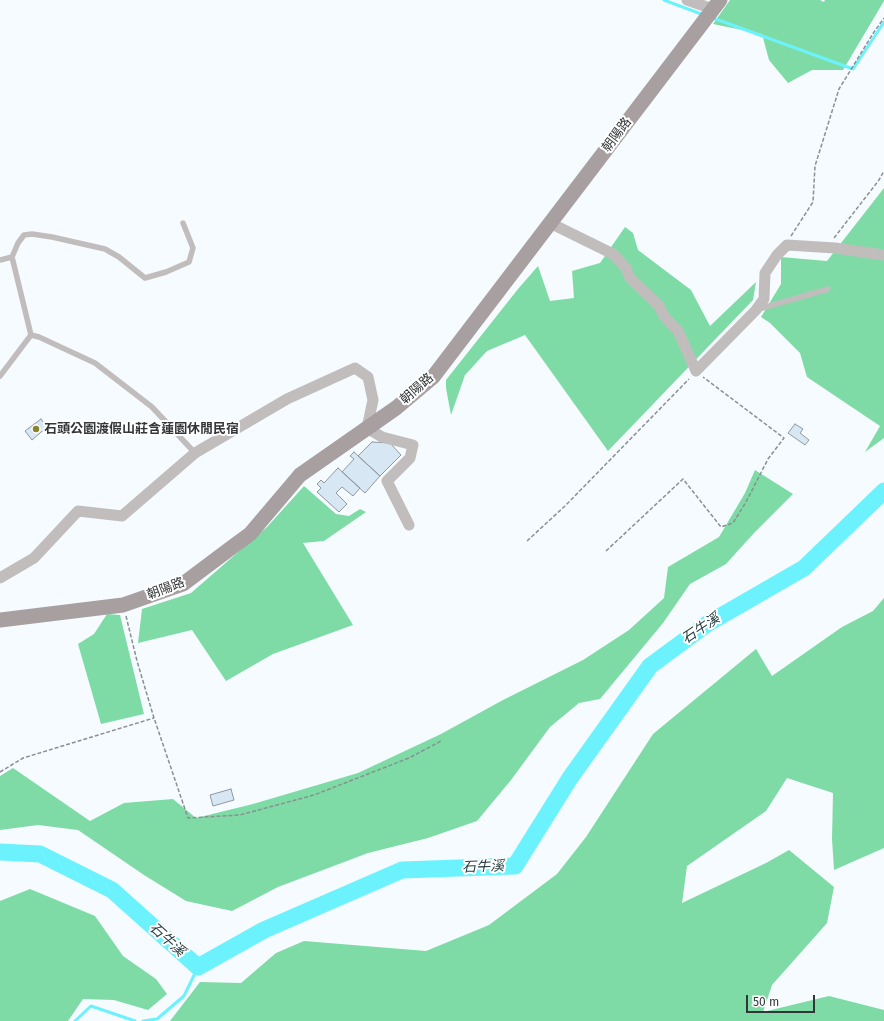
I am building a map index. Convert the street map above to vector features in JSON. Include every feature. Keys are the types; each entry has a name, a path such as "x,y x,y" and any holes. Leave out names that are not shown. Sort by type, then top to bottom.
{"main road":[{"name":"朝陽路","path":"0,620 123,605 183,584 250,534 300,475 396,408 433,377 716,5"}],"street":[{"path":"687,0 716,5"},
{"path":"550,223 613,254 626,268 630,278 659,306 664,316 678,331 696,371 756,310 764,299 765,273 777,255 787,245 884,255"},
{"path":"0,578 34,558 78,511 122,516 195,453 286,399 355,368 368,377 373,400 367,428 382,437 413,445 410,458 387,482 409,525"}],"lane":[{"path":"31,336 12,257 18,243 24,235 32,234 45,236 105,249 119,257 145,278 166,272 189,262 193,248 183,223"},
{"path":"0,260 12,257"},
{"path":"756,310 828,289"},
{"path":"0,376 31,336"},
{"path":"31,336 39,337 95,363 152,407 195,453"}],"path":[{"path":"787,245 792,232 813,202 815,166 839,89 884,18"},
{"path":"827,248 879,180 884,171"},
{"path":"527,541 564,506 696,371 784,438 768,459 746,502 733,523 721,527 683,479 606,551"},
{"path":"123,605 137,662 154,718 188,818 240,815 314,795 408,758 441,741"},
{"path":"0,772 23,758 154,718"}],"green space":[{"path":"730,0 820,0 824,2 825,0 884,1 843,70 812,70 788,83 769,60 762,34 713,24"},
{"path":"884,188 884,438 865,452 880,426 807,377 800,353 770,323 761,317 781,284 781,257 827,261"},
{"path":"625,227 633,233 638,250 691,290 710,326 756,282 753,300 608,451 525,335 487,351 465,375 451,415 446,380 538,266 550,301 574,298 572,271 600,263"},
{"path":"755,470 793,494 754,533 726,564 690,584 663,623 600,699 579,703 550,727 511,780 477,821 428,838 368,853 278,887 232,911 186,901 144,875 78,830 38,825 0,830 0,776 13,768 90,821 124,803 173,799 196,818 253,804 358,773 441,734 503,700 583,660 629,630 664,598 668,567 719,537 745,493"},
{"path":"304,486 336,514 349,516 360,509 366,512 324,541 303,543 353,625 273,654 226,681 192,630 138,643 142,609 191,593 267,527"},
{"path":"884,598 884,848 834,870 832,839 833,793 787,778 766,811 687,866 682,903 766,863 789,850 834,887 827,923 772,985 763,1012 829,996 884,1010 884,1021 170,1021 200,982 241,983 276,953 304,941 426,951 489,925 557,874 586,837 653,734 756,649 772,676 842,627 873,611"},
{"path":"107,614 120,615 144,714 101,724 78,644 94,634"},
{"path":"30,889 95,916 123,956 156,979 167,994 148,1010 114,1000 83,999 68,1021 0,1021 0,901"}],"building":[{"name":"石頭公園渡假山莊含蓮園休閒民宿","path":"41,419 47,427 32,440 25,431"},
{"path":"795,424 803,429 800,433 809,440 805,445 788,433"},
{"path":"372,442 390,443 401,455 380,476 358,456"},
{"path":"354,452 380,476 365,493 342,472 354,459 350,456"},
{"path":"338,468 360,488 353,496 342,487 336,493 347,504 339,512 317,492 321,488 317,484 321,480 324,483"},
{"path":"231,789 234,800 213,806 210,795"}],"waterway":[{"path":"664,0 704,15"},
{"path":"713,18 853,69 884,22"},
{"name":"石牛溪","path":"0,852 40,854 112,890 198,967 264,930 402,870 515,866 570,778 650,666 707,624 804,568 884,491"},
{"path":"143,1021 157,1019 184,996 198,967"},
{"path":"75,1021 91,1006 135,1021"}],"place":[{"name":"石頭公園渡假山莊含蓮園休閒民宿","path":"36,429"}]}
